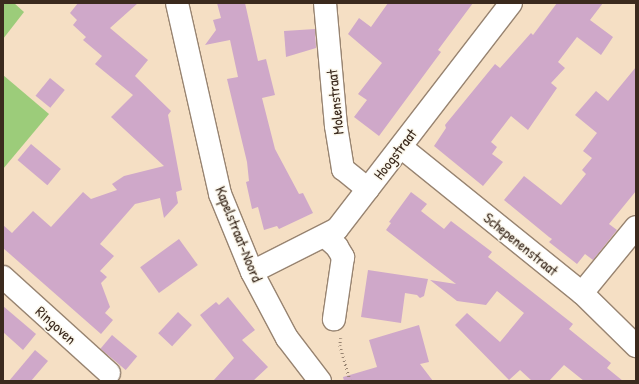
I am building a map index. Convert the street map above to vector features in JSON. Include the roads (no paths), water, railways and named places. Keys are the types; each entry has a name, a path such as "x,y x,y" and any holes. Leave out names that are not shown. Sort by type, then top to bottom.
{"street":[{"name":"Kapelstraat-Noord","path":"177,3 220,194 252,272 287,338 320,381"},
{"name":"Molenstraat","path":"325,3 336,126 343,168 368,189"},
{"name":"Hoogstraat","path":"252,272 326,237 337,229 402,147 511,3"},
{"name":"Schepenenstraat","path":"402,147 582,293 636,346"},
{"path":"582,293 636,227"},
{"path":"326,237 337,247 343,257 334,320"},
{"name":"Ringoven","path":"3,277 109,373"}]}
